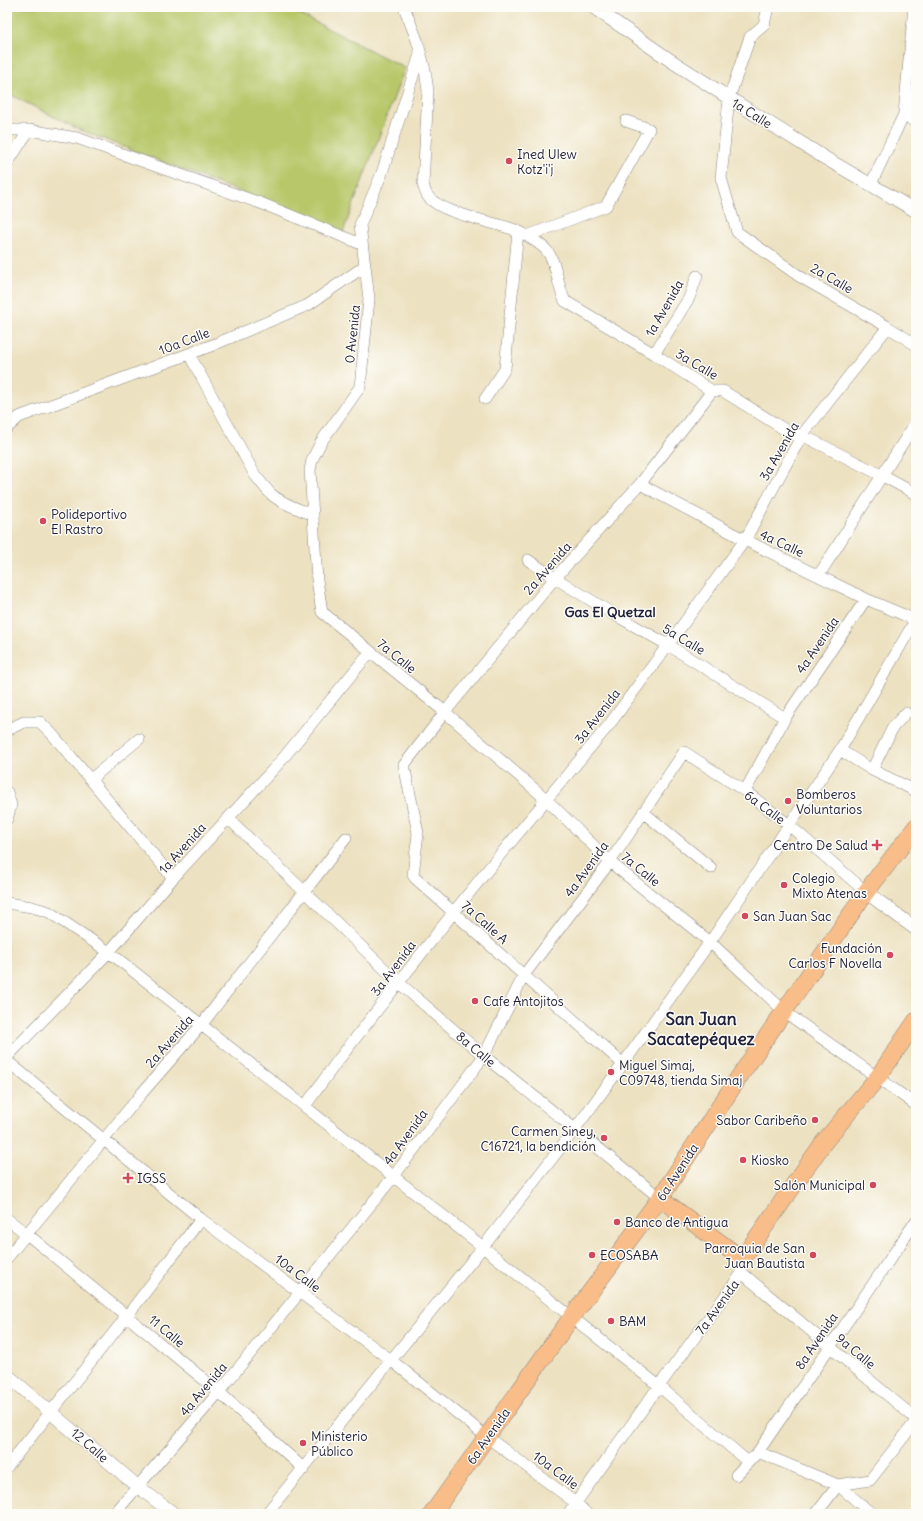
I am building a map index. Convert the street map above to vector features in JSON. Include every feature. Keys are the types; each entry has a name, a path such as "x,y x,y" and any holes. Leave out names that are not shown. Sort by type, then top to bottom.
{"main road":[{"name":"6a Avenida","path":"432,1514 571,1318 660,1198 739,1077 866,892 916,827"},
{"name":"7a Avenida","path":"742,1266 824,1142 878,1077 916,1021"},
{"name":"8a Calle","path":"660,1198 742,1266"}],"street":[{"path":"404,7 417,40 420,54"},
{"path":"729,98 750,37 764,25 768,7"},
{"path":"904,114 914,7"},
{"name":"1a Calle","path":"601,9 670,60 729,98 825,158 916,211"},
{"name":"3a Calle","path":"420,54 425,70 428,91 423,184 428,196 436,204 454,212 522,234 545,248 550,255 560,292 565,301 654,354 712,391 723,391 792,434 802,435 916,494"},
{"name":"0 Avenida","path":"322,612 317,580 310,470 312,460 321,442 360,386 369,299 361,244 360,225 382,173 420,54"},
{"path":"871,184 904,114 916,96"},
{"name":"2a Calle","path":"729,98 721,178 737,232 799,276 888,327 916,345"},
{"path":"904,114 916,123"},
{"path":"485,399 505,369 522,234 606,206 649,129 626,121"},
{"path":"7,130 29,130 77,138 263,204 361,244"},
{"path":"7,164 29,130"},
{"name":"10a Calle","path":"7,428 19,417 189,354 308,305 365,266"},
{"name":"1a Avenida","path":"654,354 689,298 698,276"},
{"name":"3a Avenida","path":"305,1106 398,982 453,913 609,725 745,540 802,435 888,327"},
{"path":"189,354 255,475 272,495 281,501 313,515"},
{"name":"2a Avenida","path":"404,765 445,712 555,578 640,484 712,391"},
{"path":"819,575 916,422"},
{"name":"4a Calle","path":"640,484 745,540 866,599 916,620"},
{"name":"5a Calle","path":"528,560 610,612 668,645 785,718"},
{"name":"4a Avenida","path":"745,791 785,718 866,599"},
{"name":"7a Calle","path":"322,612 445,712 547,800 610,862 710,942 785,1012 916,1105"},
{"path":"266,1514 392,1361 483,1247 575,1129 623,1064 710,942 840,750 916,620"},
{"name":"1a Avenida","path":"7,1057 110,952 173,878 280,762 370,652"},
{"path":"872,770 893,727 906,713"},
{"path":"7,730 24,722 40,722 52,734 173,878"},
{"path":"90,779 139,739"},
{"path":"840,750 872,770 916,791"},
{"name":"4a Avenida","path":"114,1514 219,1392 394,1176 484,1056 524,976 610,862 684,752"},
{"name":"6a Calle","path":"684,752 745,791 789,825 866,892 916,929"},
{"name":"7a Calle A","path":"404,765 418,833 413,875 414,878 623,1064"},
{"path":"7,792 11,806 7,818"},
{"path":"643,812 711,868"},
{"name":"8a Calle","path":"228,818 398,982 484,1056 660,1198"},
{"name":"2a Avenida","path":"7,1258 104,1141 142,1092 202,1024 346,838"},
{"path":"7,903 32,907 49,912 110,952 571,1318 659,1386 748,1462"},
{"name":"10a Calle","path":"7,1061 201,1219 392,1361 487,1437 576,1503 587,1514"},
{"name":"11 Calle","path":"7,1219 219,1392 304,1469"},
{"path":"7,1467 127,1316 201,1219"},
{"name":"8a Avenida","path":"736,1476 758,1452 828,1347 916,1221"},
{"name":"9a Calle","path":"742,1266 828,1347 916,1420"},
{"name":"7a Avenida","path":"568,1514 742,1266"},
{"name":"12 Calle","path":"7,1375 137,1486 174,1514"},
{"path":"816,1514 838,1485 870,1480 916,1420"},
{"path":"758,1452 838,1485 872,1514"}],"green space":[{"path":"7,7 286,7 405,68 343,232 80,130 7,93"}],"place":[{"name":"Ined Ulew Kotz'i'j","path":"509,161"},
{"name":"Polideportivo El Rastro","path":"43,521"},
{"name":"Bomberos Voluntarios","path":"788,801"},
{"name":"Centro De Salud","path":"877,845"},
{"name":"Colegio Mixto Atenas","path":"784,885"},
{"name":"San Juan Sac","path":"745,916"},
{"name":"Fundación Carlos F Novella","path":"890,955"},
{"name":"Cafe Antojitos","path":"475,1001"},
{"name":"Miguel Simaj, C09748, tienda Simaj","path":"611,1072"},
{"name":"Sabor Caribeño","path":"815,1120"},
{"name":"Carmen Siney, C16721, la bendición","path":"604,1138"},
{"name":"Kiosko","path":"743,1160"},
{"name":"IGSS","path":"128,1178"},
{"name":"Salón Municipal","path":"873,1185"},
{"name":"Banco de Antigua","path":"617,1222"},
{"name":"ECOSABA","path":"592,1255"},
{"name":"Parroquia de San Juan Bautista","path":"813,1255"},
{"name":"BAM","path":"611,1321"},
{"name":"Ministerio Público","path":"303,1443"}],"district":[{"name":"Gas El Quetzal","path":"610,612"},
{"name":"San Juan Sacatepéquez","path":"701,1029"}]}
